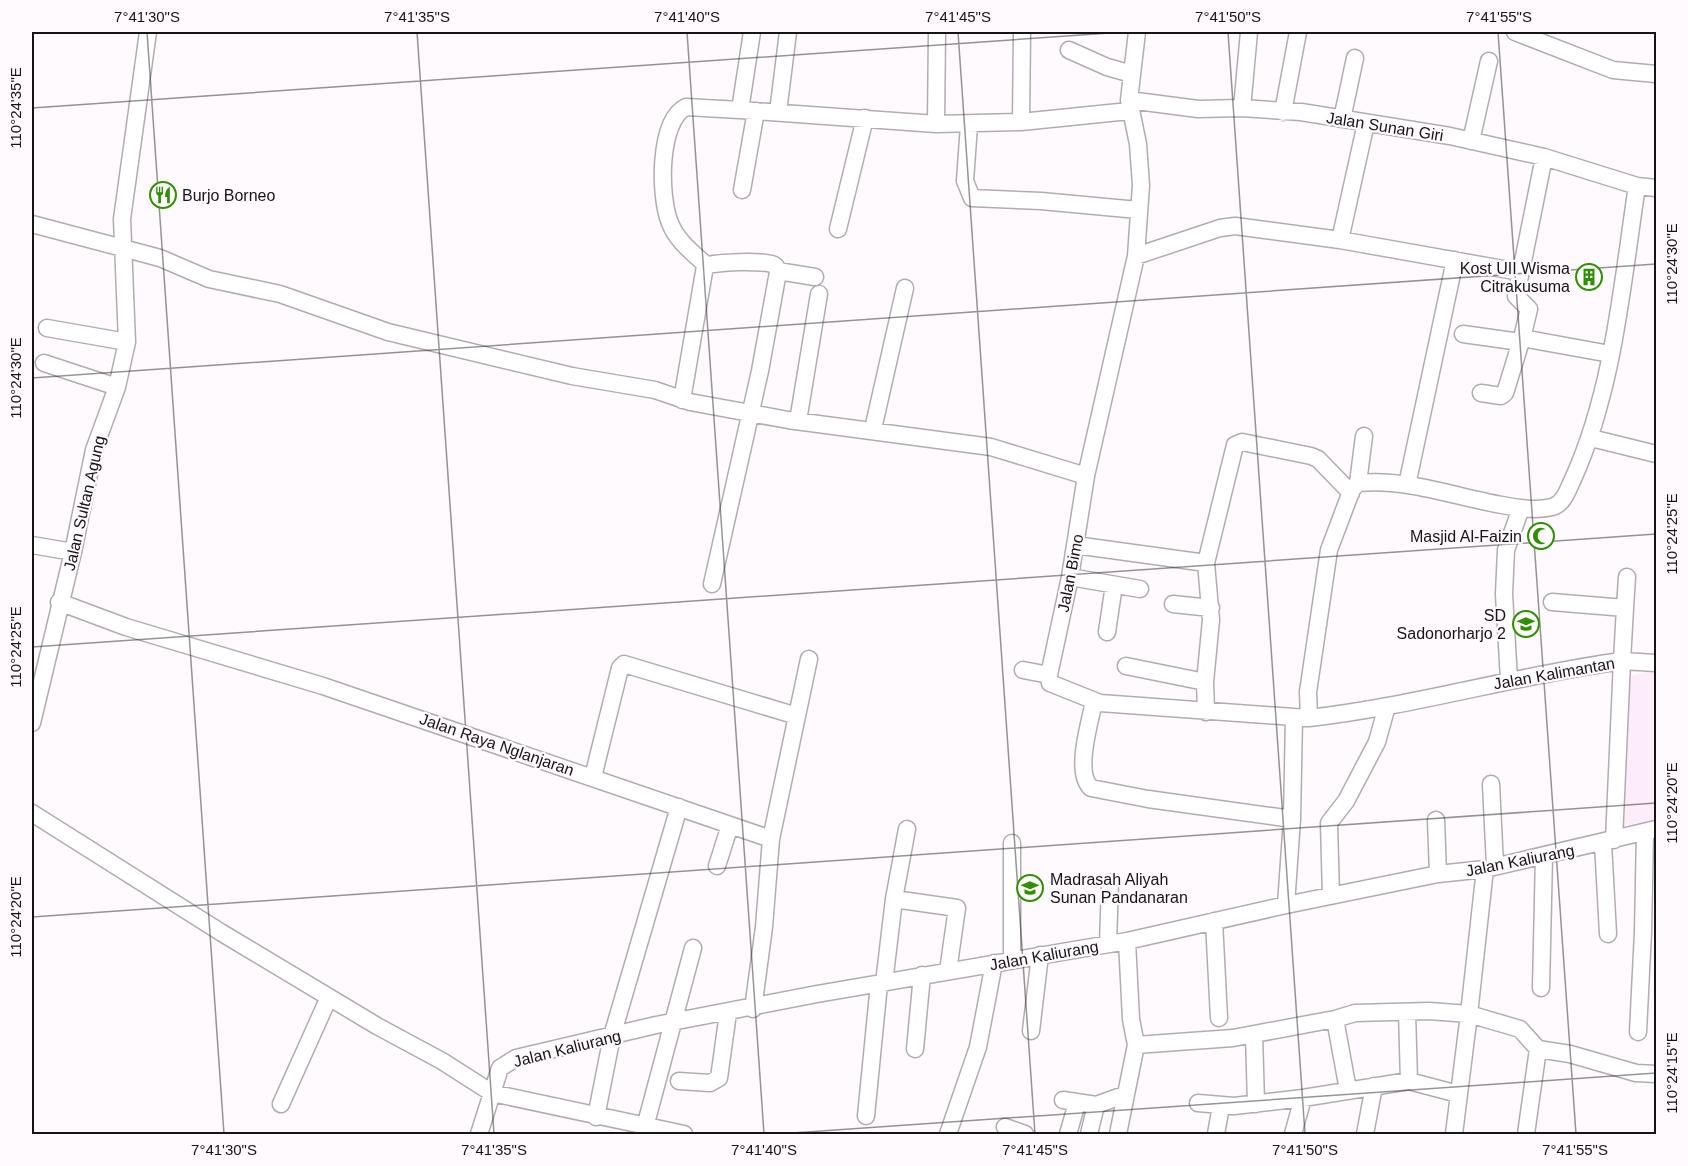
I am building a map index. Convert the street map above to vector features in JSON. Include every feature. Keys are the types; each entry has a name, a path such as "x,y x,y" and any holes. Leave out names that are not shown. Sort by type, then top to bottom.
{"street":[{"name":"Jalan Sultan Agung","path":"32,723 37,671 73,552 94,450 117,387 127,342 122,219 148,32"},
{"path":"742,190 752,32"},
{"path":"778,112 788,32"},
{"path":"936,124 937,32"},
{"path":"1021,122 1022,32"},
{"name":"Jalan Bimo","path":"1049,675 1070,577 1086,476 1136,256 1141,185 1138,144 1129,106 1137,32"},
{"path":"1242,108 1249,32"},
{"path":"1282,112 1298,32"},
{"path":"1515,32 1613,70 1656,74"},
{"path":"1069,50 1096,63 1132,74"},
{"path":"1342,119 1355,58"},
{"path":"1471,141 1490,61"},
{"name":"Jalan Sunan Giri","path":"706,265 679,240 665,209 663,173 667,142 674,117 686,107 936,124 1021,122 1129,106 1242,108 1342,119 1471,141 1544,157 1636,186 1656,188"},
{"path":"838,229 865,118"},
{"path":"1340,240 1366,123"},
{"path":"969,124 965,181 972,198 1041,201 1138,210"},
{"path":"1481,393 1501,396 1505,393 1529,313 1529,309 1516,296 1544,157"},
{"path":"1206,711 1205,682 1210,608 1206,563 1232,455 1237,443 1311,456 1355,488 1407,485 1469,500 1521,508 1551,507 1558,504 1591,438 1610,354 1636,186"},
{"path":"32,224 160,258 208,279 280,294 327,308 388,332 572,376 655,390 682,400 750,413 991,447 1086,476"},
{"path":"1136,256 1228,226 1340,240 1520,272"},
{"path":"1407,485 1455,260"},
{"path":"682,400 706,265 770,263 778,271 815,277"},
{"path":"712,584 760,371 778,271"},
{"path":"873,429 905,288"},
{"path":"798,421 819,294"},
{"path":"47,328 127,342"},
{"path":"1462,334 1521,340 1610,354"},
{"path":"44,363 117,387"},
{"path":"1286,905 1302,717 1308,692 1329,550 1355,488 1364,436"},
{"path":"1591,438 1656,454"},
{"path":"1509,680 1504,594 1506,549 1521,508"},
{"path":"32,545 73,552"},
{"path":"1075,545 1206,563"},
{"path":"1070,577 1140,589"},
{"path":"1627,577 1623,661 1656,663"},
{"path":"1107,632 1114,585"},
{"name":"Jalan Raya Nglanjaran","path":"59,602 126,627 323,686 771,839"},
{"path":"1552,602 1625,608"},
{"path":"1173,604 1210,608"},
{"path":"753,1009 765,927 771,839 809,659"},
{"name":"Jalan Kalimantan","path":"1302,717 1387,706 1509,680 1623,661 1609,842 1608,934"},
{"path":"593,777 620,668 624,664 797,716"},
{"path":"1126,666 1205,682"},
{"path":"1023,670 1049,675 1051,686 1094,701 1125,706 1302,717"},
{"path":"1094,701 1083,763 1083,776 1091,788 1148,799 1292,819"},
{"path":"1331,896 1329,823 1346,801 1377,742 1387,706"},
{"path":"1454,1134 1490,867 1491,784"},
{"path":"596,1117 612,1036 679,807"},
{"path":"32,813 329,997 442,1061 492,1093 684,1134"},
{"path":"1436,820 1438,874"},
{"path":"717,866 729,825"},
{"path":"866,1116 881,984 907,829"},
{"path":"1638,1032 1650,932 1651,830"},
{"name":"Jalan Kaliurang","path":"479,1134 500,1068 516,1058 671,1023 922,975 1127,941 1438,874 1490,867 1544,856 1651,830"},
{"path":"1012,843 1012,960"},
{"path":"1541,987 1544,856"},
{"path":"1108,944 1110,883"},
{"path":"894,899 957,908 948,971"},
{"path":"1214,921 1219,1018"},
{"path":"1118,1134 1136,1045 1131,1019 1127,941"},
{"path":"645,1126 693,948"},
{"path":"1030,1031 1040,955"},
{"path":"948,1134 978,1047 994,963"},
{"path":"915,1049 922,975"},
{"path":"281,1104 329,997"},
{"path":"1136,1045 1254,1034 1335,1019 1355,1013 1429,1011 1469,1014 1520,1029 1538,1049 1570,1054 1636,1073 1656,1074"},
{"path":"1407,1012 1409,1081"},
{"path":"679,1081 710,1083 719,1078 728,1013"},
{"path":"1335,1019 1348,1090"},
{"path":"1254,1034 1256,1104"},
{"path":"1526,1134 1538,1049"},
{"path":"1198,1103 1221,1106 1256,1104 1409,1081 1458,1094"},
{"path":"1365,1134 1374,1086"},
{"path":"1068,1134 1070,1101 1096,1105 1125,1095"},
{"path":"1293,1134 1303,1098"},
{"path":"1089,1134 1096,1105"},
{"path":"1216,1134 1221,1106"},
{"path":"1005,1127 1025,1134"}],"shaded area":[{"path":"1656,670 1656,820 1619,826 1626,677"}],"place":[{"name":"Burjo Borneo","path":"163,195"},
{"name":"Kost UII Wisma Citrakusuma","path":"1589,277"},
{"name":"Masjid Al-Faizin","path":"1541,536"},
{"name":"SD Sadonorharjo 2","path":"1526,624"},
{"name":"Madrasah Aliyah Sunan Pandanaran","path":"1030,888"}]}
